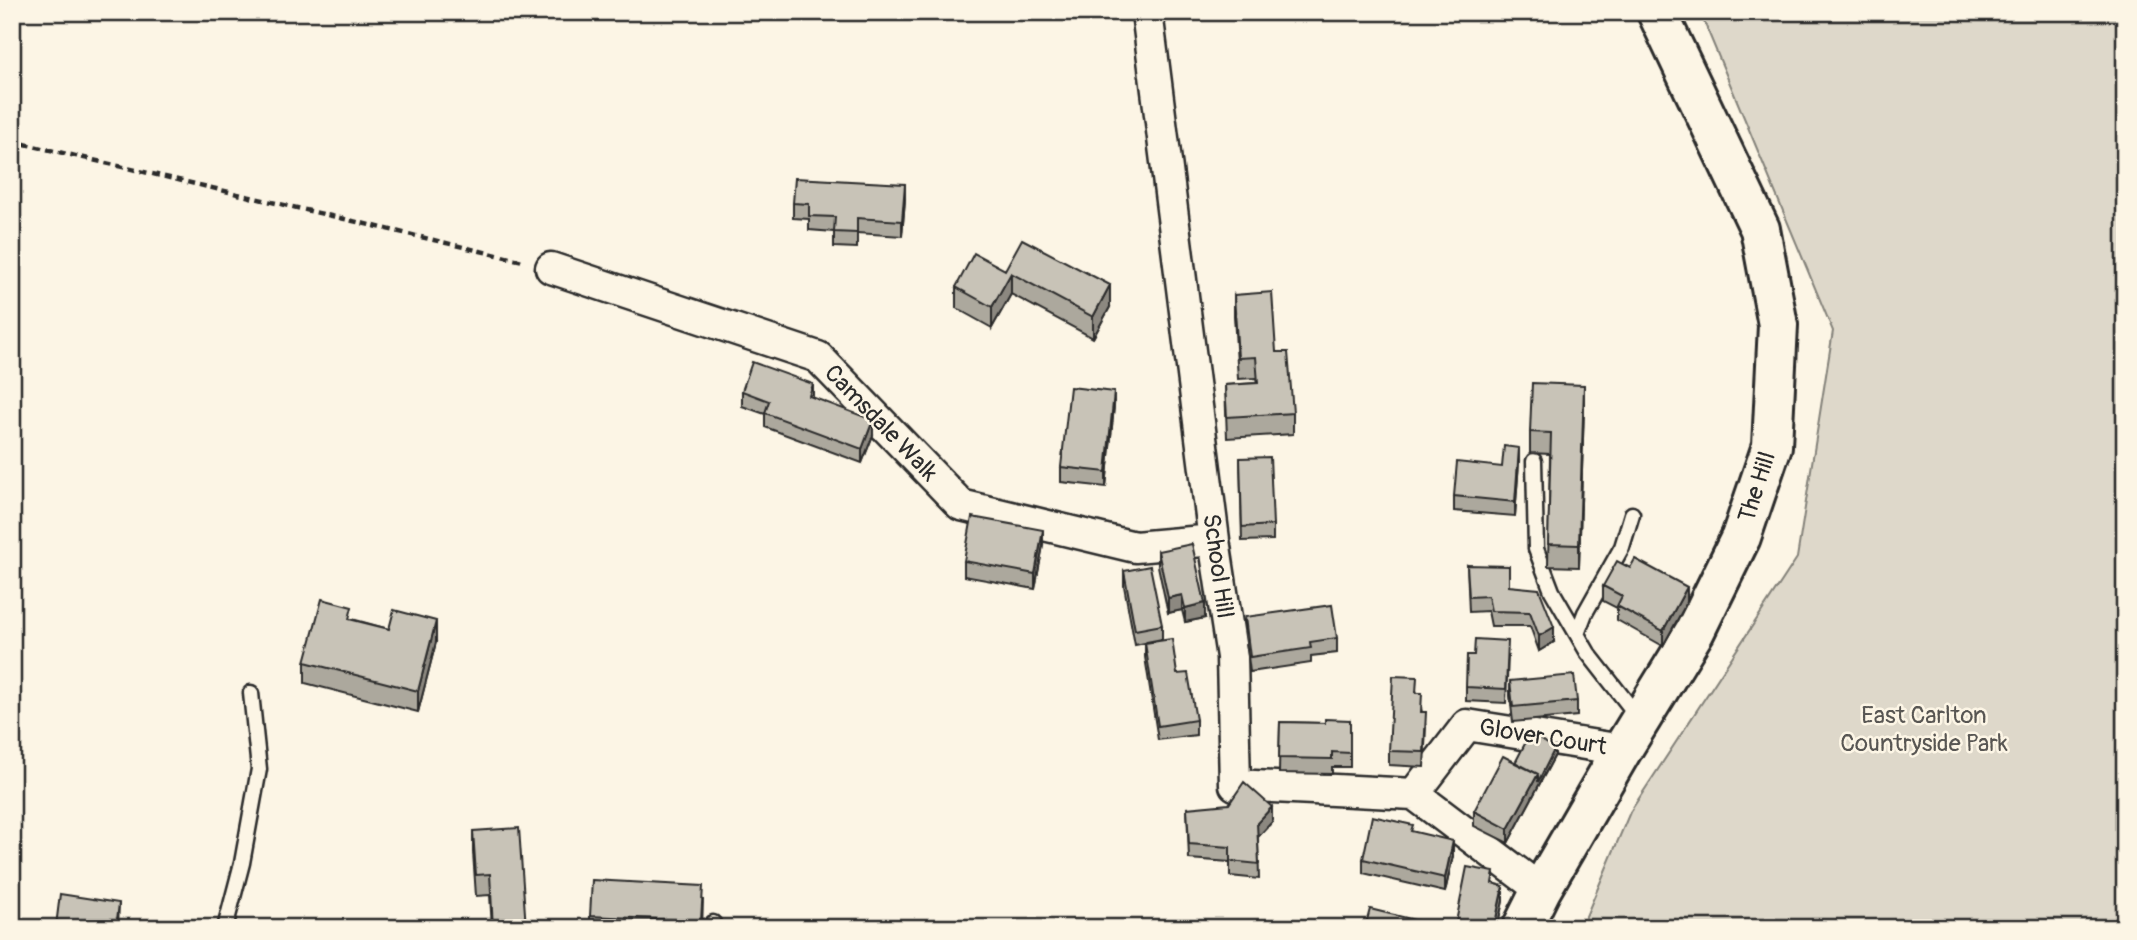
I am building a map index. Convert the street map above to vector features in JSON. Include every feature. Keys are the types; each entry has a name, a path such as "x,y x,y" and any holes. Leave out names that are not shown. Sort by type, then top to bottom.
{"main road":[{"name":"The Hill","path":"1522,928 1541,890 1695,631 1741,537 1772,446 1778,325 1760,229 1657,12"}],"street":[{"name":"School Hill","path":"1146,12 1214,540 1232,657 1235,785 1414,794"},
{"name":"Camsdale Walk","path":"551,268 818,357 961,505 1135,547 1214,540"},
{"name":"Glover Court","path":"1414,794 1467,724 1632,735"},
{"path":"1414,794 1541,890"}],"lane":[{"path":"1534,461 1536,549 1552,591 1632,735"},
{"path":"1577,634 1585,613 1622,547 1632,514"},
{"path":"225,928 242,863 259,769 251,692"}],"path":[{"path":"12,141 551,268"}],"green space":[{"name":"East Carlton Countryside Park","path":"1700,12 2125,12 2125,928 1581,928 1630,812 1797,558 1833,331"}],"building":[{"path":"795,178 905,184 902,221 857,218 857,233 834,232 835,217 809,216 809,204 793,203"},
{"path":"1022,239 1110,285 1093,317 1011,273 992,307 956,287 974,253 1005,270"},
{"path":"1272,292 1276,352 1288,352 1293,413 1227,417 1225,385 1258,383 1256,357 1238,358 1234,295"},
{"path":"752,362 813,384 809,396 873,420 862,449 765,413 769,401 742,391"},
{"path":"1532,383 1584,385 1579,545 1548,544 1551,433 1530,432"},
{"path":"1070,387 1114,392 1106,472 1061,467"},
{"path":"1504,446 1519,448 1515,502 1454,496 1457,462 1502,467"},
{"path":"1270,457 1273,525 1242,527 1240,458"},
{"path":"972,517 1043,530 1035,574 964,561"},
{"path":"1192,544 1205,603 1185,608 1182,595 1168,598 1158,551"},
{"path":"1635,559 1687,587 1663,631 1617,606 1622,596 1603,586 1617,561 1630,568"},
{"path":"1467,565 1509,566 1509,586 1539,589 1554,627 1539,636 1530,612 1491,611 1488,596 1469,597"},
{"path":"1150,566 1162,625 1135,630 1124,571"},
{"path":"322,599 352,607 349,619 389,629 394,610 436,621 418,691 305,662"},
{"path":"1332,605 1337,638 1310,642 1311,648 1250,657 1245,617"},
{"path":"1172,639 1177,674 1188,673 1196,720 1158,726 1145,643"},
{"path":"1475,639 1508,641 1506,689 1466,687 1467,655 1474,655"},
{"path":"1574,675 1577,701 1513,707 1510,681"},
{"path":"1393,676 1417,677 1416,693 1422,693 1421,712 1426,712 1424,752 1389,751"},
{"path":"1325,719 1350,720 1350,753 1332,752 1332,759 1279,758 1280,722 1325,723"},
{"path":"1530,734 1555,748 1538,782 1538,774 1515,763"},
{"path":"1503,756 1538,774 1508,829 1474,811"},
{"path":"1244,782 1272,807 1257,823 1259,864 1230,861 1230,847 1189,844 1187,808 1229,804"},
{"path":"1372,816 1413,825 1411,831 1453,841 1445,878 1363,859"},
{"path":"519,828 526,928 493,928 490,874 476,875 473,831"},
{"path":"1467,867 1494,872 1492,883 1503,886 1494,928 1456,922"},
{"path":"592,880 703,886 701,921 590,916"},
{"path":"60,894 119,903 116,928 56,926"},
{"path":"1370,909 1439,926 1365,928"}]}
